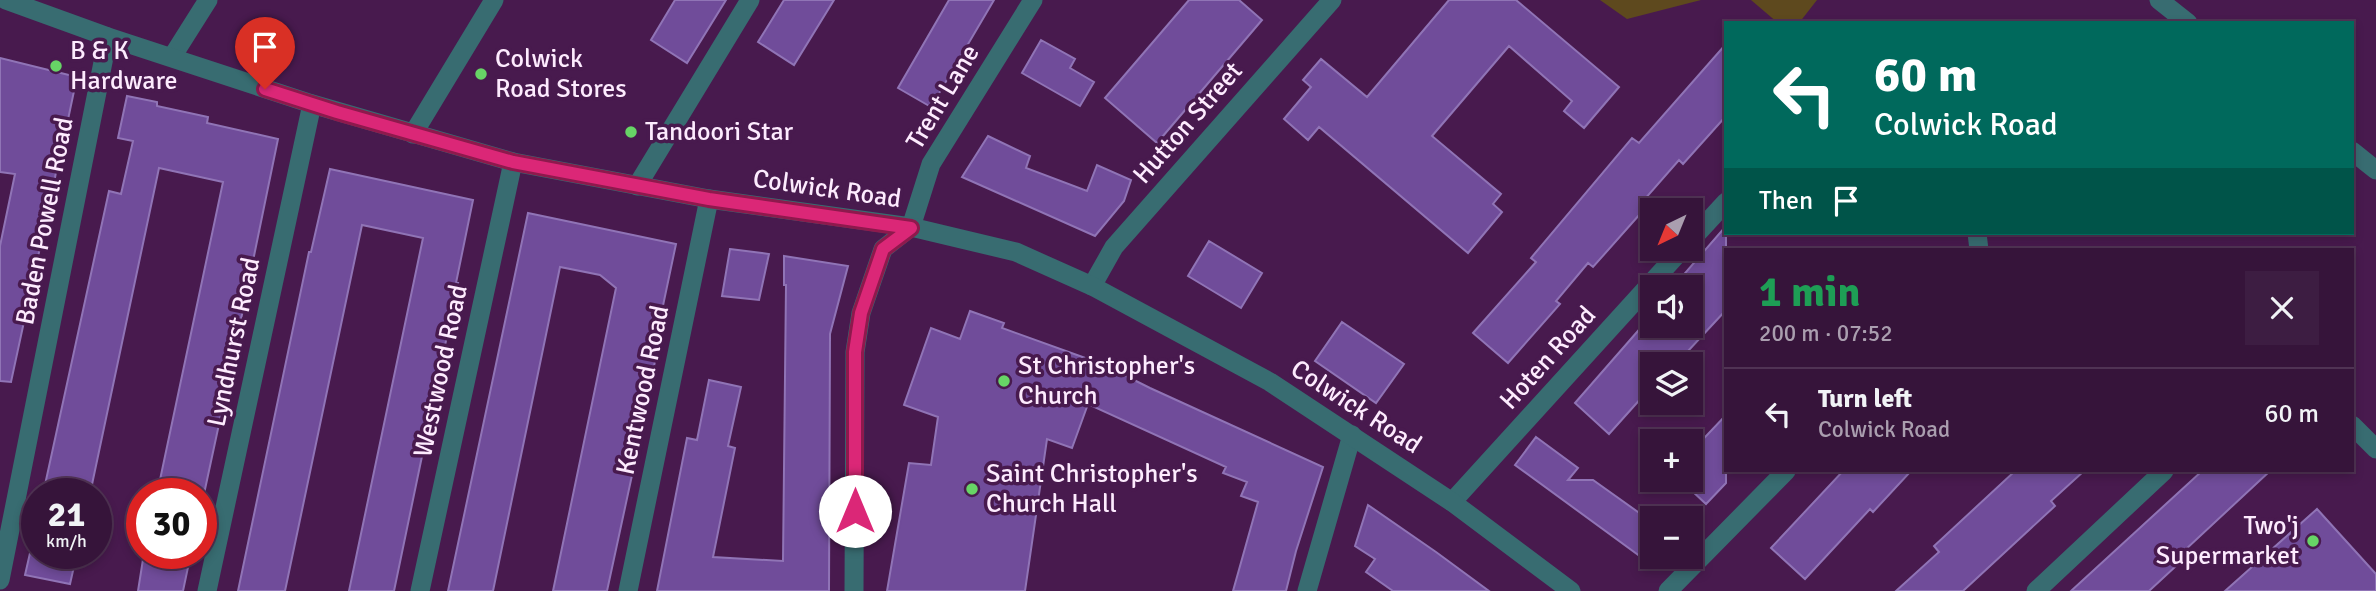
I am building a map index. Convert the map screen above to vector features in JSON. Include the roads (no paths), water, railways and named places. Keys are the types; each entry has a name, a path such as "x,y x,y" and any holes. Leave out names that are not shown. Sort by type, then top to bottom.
{"street":[{"name":"Colwick Road","path":"6,0 108,37 312,104 513,162 709,199 911,228 1016,252 1092,286 1270,382 1452,502 1571,591"},
{"path":"172,57 208,0"},
{"path":"413,134 494,0"},
{"path":"637,186 750,0"},
{"name":"Trent Lane","path":"911,228 931,164 1033,0"},
{"name":"Hutton Street","path":"1092,286 1114,247 1332,0"},
{"path":"2159,0 2185,21"},
{"name":"Baden Powell Road","path":"0,580 108,37"},
{"name":"Lyndhurst Road","path":"207,591 312,104"},
{"path":"2354,153 2376,170"},
{"name":"Westwood Road","path":"420,591 513,162"},
{"name":"Kentwood Road","path":"628,591 709,199"},
{"path":"1703,227 1724,204"},
{"path":"854,591 855,352 861,313 883,249 911,228"},
{"name":"Hoten Road","path":"1452,502 1671,261"},
{"path":"2354,427 2376,449"},
{"path":"1307,591 1352,435"},
{"path":"1668,591 1785,472"},
{"path":"2036,591 2163,472"}],"place":[{"name":"B & K Hardware","path":"56,66"},
{"name":"Colwick Road Stores","path":"481,74"},
{"name":"Tandoori Star","path":"631,132"},
{"name":"St Christopher's Church","path":"1004,381"},
{"name":"Saint Christopher's Church Hall","path":"972,489"},
{"name":"Two'j Supermarket","path":"2313,541"}]}
